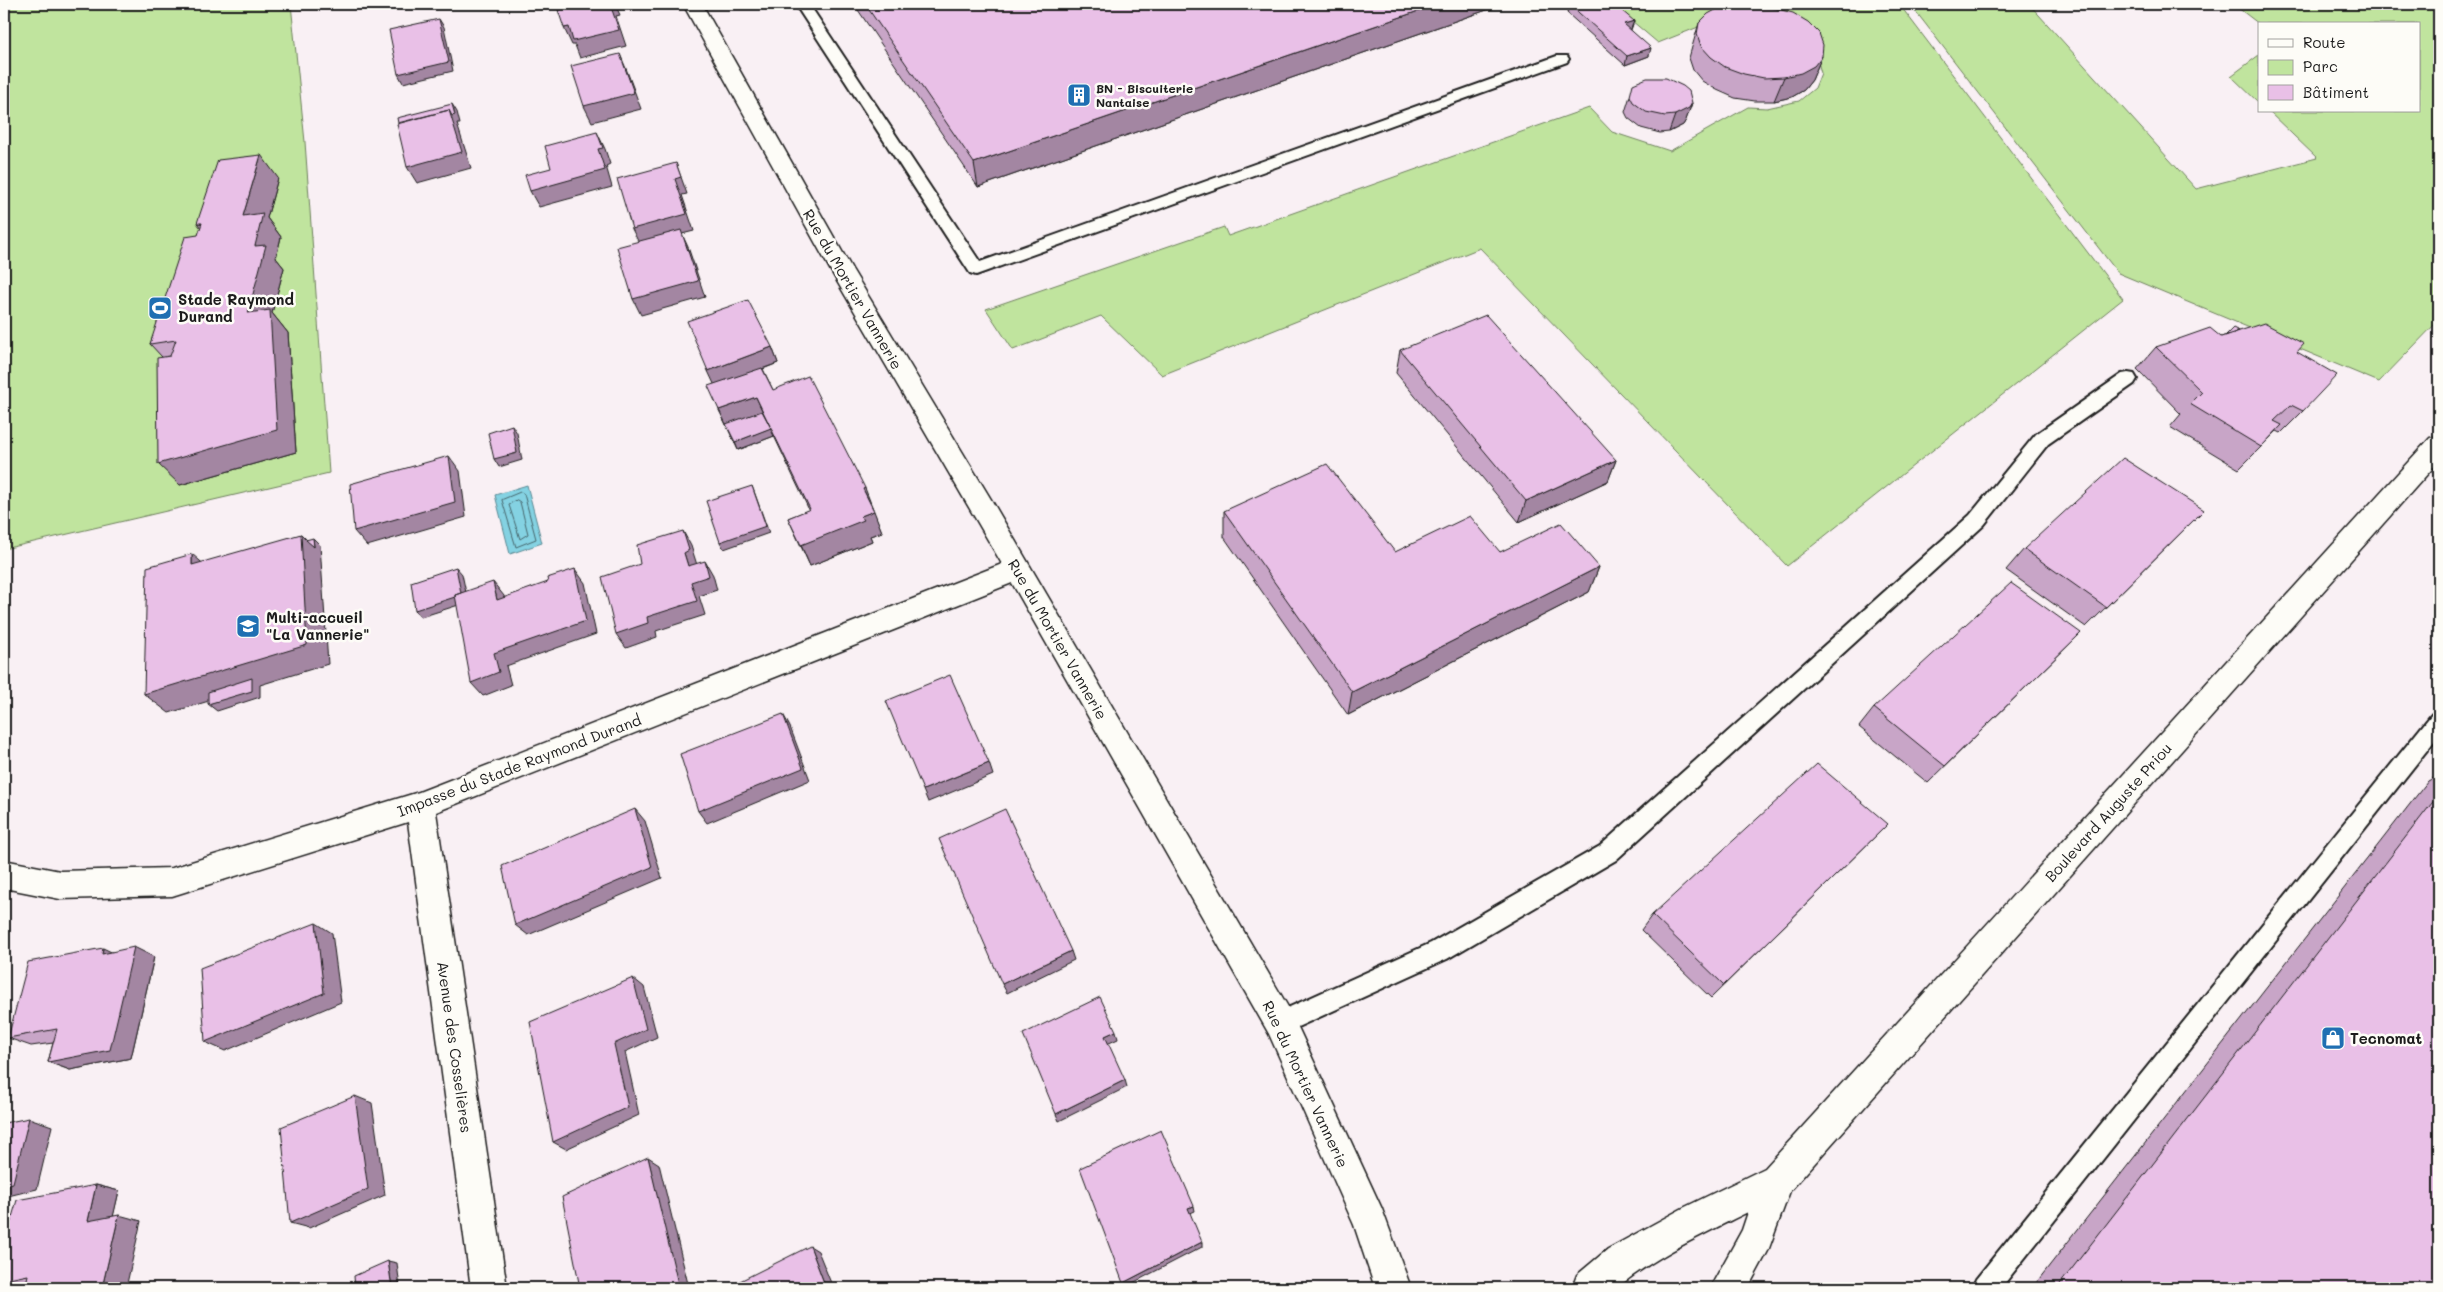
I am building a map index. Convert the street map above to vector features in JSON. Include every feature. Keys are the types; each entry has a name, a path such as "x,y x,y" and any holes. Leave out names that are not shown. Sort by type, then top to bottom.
{"street":[{"name":"Rue du Mortier Vannerie","path":"692,4 842,271 1280,1023 1370,1221 1394,1288"},
{"name":"Boulevard Auguste Priou","path":"1590,1288 1621,1262 1695,1220 1777,1180 2299,598 2439,445"},
{"name":"Impasse du Stade Raymond Durand","path":"4,874 60,885 172,882 420,805 1017,569"},
{"name":"Avenue des Cosselières","path":"420,805 489,1288"},
{"name":"Boulevard Auguste Priou","path":"1728,1288 1756,1239 1777,1180"}],"lane":[{"path":"802,4 976,269 1562,59"},
{"path":"1280,1023 1439,951 1608,853 1874,610 1977,520 2042,439 2128,379"},
{"path":"1986,1288 2439,720"}],"green space":[{"name":"Stade Raymond Durand","path":"4,4 291,4 305,142 329,473 4,549"},
{"path":"1612,4 1899,4 2123,299 1787,566 1480,248 1162,375 1101,316 1013,350 986,309 1224,227 1228,236 1589,108 1612,132 1670,151 1748,107 1767,108 1799,101 1815,88 1821,73 1818,62 1706,24 1658,43"},
{"path":"1910,4 2029,4 2196,189 2317,158 2269,112 2420,112 2420,22 2258,23 2233,4 2439,4 2439,320 2379,382 2118,273"},
{"path":"2258,56 2258,102 2231,76"}],"water":[{"path":"527,485 542,543 510,554 495,495"}],"building":[{"path":"561,4 610,4 619,30 573,41 569,27 564,28 558,10 562,9"},
{"name":"BN - Biscuiterie Nantaise","path":"865,4 1439,4 974,163"},
{"path":"1569,4 1614,4 1634,21 1624,24 1651,48 1627,56"},
{"path":"1734,4 1758,4 1793,13 1808,22 1819,33 1823,45 1822,56 1814,66 1801,73 1784,77 1764,78 1744,74 1725,67 1711,57 1701,46 1697,34 1699,23 1708,14 1721,7"},
{"path":"439,19 449,62 398,74 389,30"},
{"path":"620,54 634,93 584,106 571,66"},
{"path":"1647,78 1666,78 1683,86 1689,91 1692,103 1689,108 1675,115 1665,116 1646,112 1633,102 1630,96 1633,84"},
{"path":"452,104 455,115 452,116 449,110 398,123 397,118"},
{"path":"449,110 462,152 407,167 397,124"},
{"path":"597,132 603,148 598,149 605,170 530,191 525,175 551,168 545,146"},
{"path":"261,155 243,216 263,213 255,246 266,245 248,313 270,310 277,430 158,464 157,358 170,356 176,340 150,344 185,237 198,235 202,223 197,223 218,160"},
{"path":"676,163 681,177 675,179 687,214 632,229 617,179"},
{"path":"681,230 698,281 633,299 617,247"},
{"path":"748,300 772,347 708,371 687,321"},
{"path":"1486,315 1616,460 1526,501 1400,350"},
{"path":"2264,323 2304,344 2297,352 2337,375 2303,411 2291,405 2274,421 2282,425 2261,447 2190,404 2202,392 2156,347 2210,328 2221,337"},
{"path":"2233,328 2239,331 2225,336"},
{"path":"762,368 773,390 808,376 865,488 863,489 874,511 861,516 864,520 801,545 788,518 810,509 756,397 719,410 708,386"},
{"path":"762,411 771,428 735,442 726,424"},
{"path":"512,425 517,453 494,459 488,433"},
{"path":"449,456 455,502 354,531 350,484"},
{"path":"2123,458 2204,510 2106,607 2024,549"},
{"path":"1327,464 1395,552 1470,516 1500,552 1561,523 1599,567 1352,692 1224,511"},
{"path":"752,486 766,526 720,542 706,501"},
{"path":"683,531 689,550 684,553 688,566 705,561 709,576 691,582 697,601 647,617 648,623 616,634 602,577 640,564 637,545"},
{"name":"Multi-accueil \"La Vannerie\"","path":"301,534 307,645 144,694 147,567 192,554 192,565"},
{"path":"313,538 314,547 306,540"},
{"path":"456,567 461,593 455,595 455,597 415,610 411,582"},
{"path":"575,569 586,621 494,653 499,672 471,683 455,595 493,582 497,600 548,582 547,578"},
{"path":"2011,583 2081,633 1945,766 1874,708"},
{"path":"950,675 989,763 923,790 886,701"},
{"path":"252,678 252,691 208,704 208,692"},
{"path":"783,714 803,768 698,811 680,754"},
{"path":"1817,764 1888,824 1724,985 1652,915"},
{"name":"Tecnomat","path":"2439,794 2439,1288 2057,1288"},
{"path":"635,809 652,867 515,925 502,866"},
{"path":"1005,809 1071,951 1002,984 939,839"},
{"path":"316,923 324,993 205,1042 200,968"},
{"path":"134,947 110,1050 48,1062 57,1029 8,1038 28,962 103,948 102,954"},
{"path":"633,978 646,1029 614,1044 628,1107 553,1142 530,1022"},
{"path":"1100,997 1116,1031 1105,1036 1125,1080 1056,1114 1023,1034"},
{"path":"355,1096 368,1189 290,1223 281,1127"},
{"path":"29,1118 13,1183 4,1185 4,1123"},
{"path":"1161,1130 1194,1206 1188,1208 1202,1242 1123,1283 1080,1168"},
{"path":"648,1157 679,1288 580,1288 562,1197"},
{"path":"96,1185 88,1221 119,1215 102,1288 25,1288 28,1275 4,1280 4,1245 17,1200"},
{"path":"810,1246 826,1288 726,1288"},
{"path":"388,1261 392,1288 355,1288 354,1276"}],"place":[{"name":"BN - Biscuiterie Nantaise","path":"1079,95"},
{"name":"Stade Raymond Durand","path":"160,308"},
{"name":"Multi-accueil \"La Vannerie\"","path":"248,626"},
{"name":"Tecnomat","path":"2333,1038"}]}
